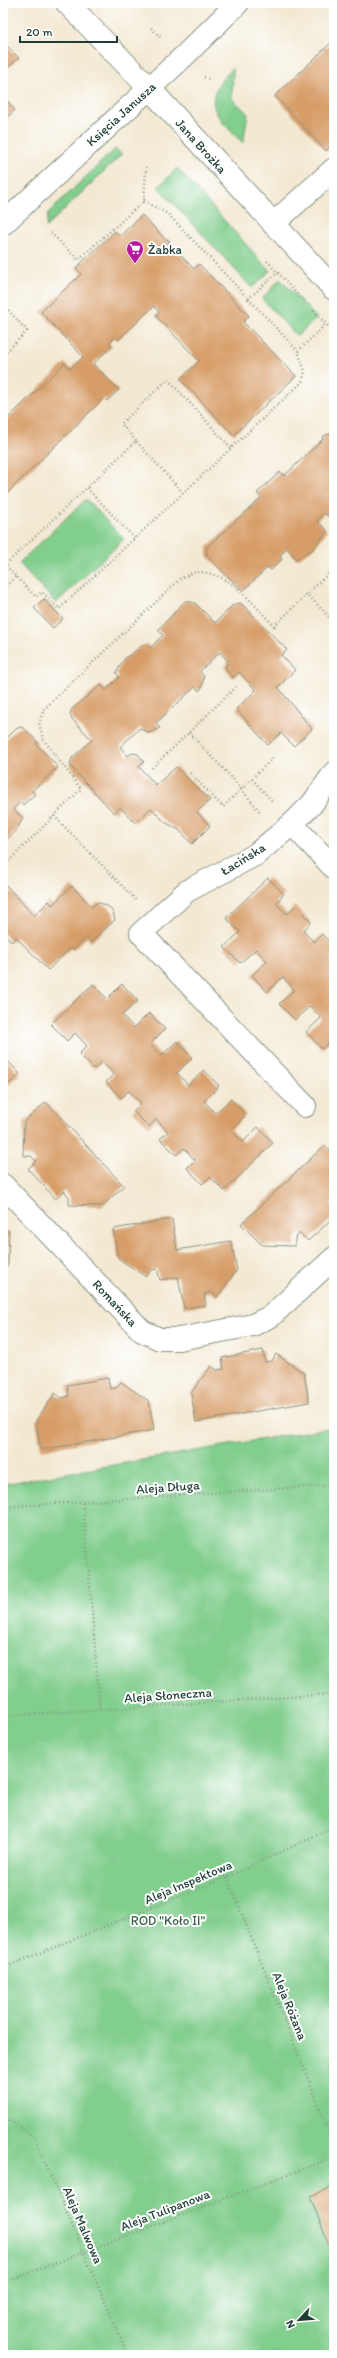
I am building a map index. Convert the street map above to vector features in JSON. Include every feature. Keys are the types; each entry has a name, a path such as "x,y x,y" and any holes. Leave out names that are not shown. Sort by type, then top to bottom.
{"street":[{"name":"Jana Brożka","path":"67,3 150,88 334,289"},
{"name":"Księcia Janusza","path":"3,224 150,88 238,3"},
{"path":"273,224 334,169"},
{"name":"Łacińska","path":"148,926 186,891 254,856 292,824 312,804 334,773"},
{"path":"292,824 334,868"},
{"path":"148,926 305,1106"},
{"name":"Romańska","path":"3,1185 142,1331 160,1339 180,1340 253,1325 271,1316 334,1258"}],"path":[{"path":"52,233 78,260 144,200 146,167"},
{"path":"136,441 5,566 36,597 42,592 59,609 302,382 305,372 298,351 168,214 144,200"},
{"path":"248,299 276,272"},
{"path":"3,304 27,331 3,355"},
{"path":"298,351 326,324"},
{"path":"183,493 121,424 168,379 231,448"},
{"path":"87,488 135,538"},
{"path":"3,867 81,789 43,739 39,723 44,709 180,579 196,572 215,575 239,590 274,626 334,568"},
{"path":"3,589 16,576"},
{"path":"307,594 334,622"},
{"path":"152,768 236,687"},
{"path":"189,733 233,779 240,790 264,817"},
{"path":"190,773 223,807 274,757"},
{"path":"252,779 276,806"},
{"path":"54,816 148,926"},
{"name":"Aleja Długa","path":"3,1507 83,1503 334,1485"},
{"path":"83,1503 100,1710"},
{"name":"Aleja Słoneczna","path":"3,1716 334,1694"},
{"name":"Aleja Inspektowa","path":"3,1968 227,1878 334,1827"},
{"name":"Aleja Różana","path":"227,1878 334,2143"},
{"name":"Aleja Malwowa","path":"3,2116 34,2137 128,2355"},
{"name":"Aleja Tulipanowa","path":"3,2283 83,2251 334,2157"}],"green space":[{"path":"233,68 232,98 248,114 243,143 225,125 214,108 213,99 216,90 222,80"},
{"path":"115,149 122,154 46,227 48,213"},
{"path":"177,168 270,271 252,288 158,187"},
{"path":"280,279 317,318 297,336 262,299"},
{"path":"86,499 124,539 56,603 19,563"},
{"name":"ROD \"Koło II\"","path":"334,1427 334,2355 3,2355 3,1484"}],"building":[{"path":"334,40 334,143 326,151 275,96"},
{"path":"3,42 19,58 3,72"},
{"path":"3,96 15,110 3,121"},
{"path":"142,215 166,240 167,239 170,241 168,242 194,269 199,264 249,316 243,322 296,376 234,435 180,379 199,361 156,316 159,312 154,306 118,340 115,337 109,343 112,346 93,364 119,390 107,401 104,398 3,497 3,423 65,363 70,369 83,357 41,312 81,274 76,268 115,231 120,236"},
{"path":"329,434 334,436 334,511 327,516 324,513 317,521 327,530 325,534 313,549 299,558 296,559 287,548 280,556 282,559 271,570 268,567 243,591 207,556 207,547 261,498 257,493 280,472 284,476 323,439 322,437"},
{"path":"44,599 63,619 53,628 34,608"},
{"path":"185,601 195,603 215,623 233,605 240,603 243,605 287,650 281,655 295,670 278,687 312,729 294,746 281,733 268,745 236,709 256,690 239,672 233,678 225,668 228,661 220,652 200,671 204,677 202,687 199,691 195,687 156,723 160,728 149,733 140,728 120,747 128,756 132,753 138,754 144,762 139,767 156,785 176,767 210,800 197,812 210,826 192,844 179,830 165,822 151,808 135,823 120,807 114,813 70,764 72,758 92,740 72,719 70,714 72,709 101,685 106,690 119,677 116,673 124,659 142,646 147,644 150,648 163,635 158,630"},
{"path":"21,727 25,729 38,743 36,744 58,767 32,791 35,794 23,805 21,802 13,809 23,818 16,831 3,843 3,742 16,729"},
{"path":"268,878 284,894 276,903 287,914 295,906 311,922 303,931 314,942 322,934 334,947 334,956 331,960 334,963 334,1037 322,1049 306,1032 321,1018 310,1006 295,1020 279,1004 294,990 283,977 267,992 252,975 267,961 256,949 240,963 224,947 240,932 226,918"},
{"path":"6,885 34,916 49,901 52,905 72,886 92,907 98,902 109,907 113,912 115,920 91,942 87,937 73,950 71,948 48,970 16,937 12,942 3,933 3,888"},
{"path":"93,984 107,999 122,984 138,1001 122,1015 134,1028 149,1013 165,1029 150,1044 161,1056 177,1041 192,1058 177,1073 188,1085 204,1070 219,1086 204,1101 215,1113 231,1099 246,1115 231,1130 243,1142 258,1127 273,1143 224,1191 210,1177 202,1184 187,1168 195,1160 184,1148 176,1155 160,1139 168,1132 156,1119 149,1127 133,1111 141,1103 129,1091 121,1098 106,1082 114,1074 102,1062 94,1069 79,1054 87,1046 75,1033 67,1041 51,1024"},
{"path":"3,1056 20,1074 3,1089"},
{"path":"46,1102 124,1186 102,1206 69,1205 69,1197 64,1191 56,1199 28,1169 36,1161 31,1156 23,1156 24,1122"},
{"path":"325,1145 334,1155 334,1201 331,1204 334,1208 334,1217 308,1241 300,1233 295,1238 295,1246 262,1245 241,1224"},
{"path":"172,1219 177,1250 231,1241 237,1270 217,1297 211,1292 204,1294 206,1305 184,1308 178,1277 160,1280 157,1269 151,1270 146,1277 118,1258 113,1229"},
{"path":"3,1231 9,1231 8,1265 3,1270"},
{"path":"263,1350 265,1362 272,1361 276,1354 304,1373 309,1402 196,1422 191,1393 211,1366 217,1370 224,1369 222,1358"},
{"path":"108,1378 110,1389 116,1388 121,1382 149,1401 154,1430 41,1450 36,1421 55,1393 62,1398 69,1396 67,1385"},
{"path":"331,2188 334,2194 334,2250 331,2251 310,2196"}],"place":[{"name":"Żabka","path":"135,264"}]}
